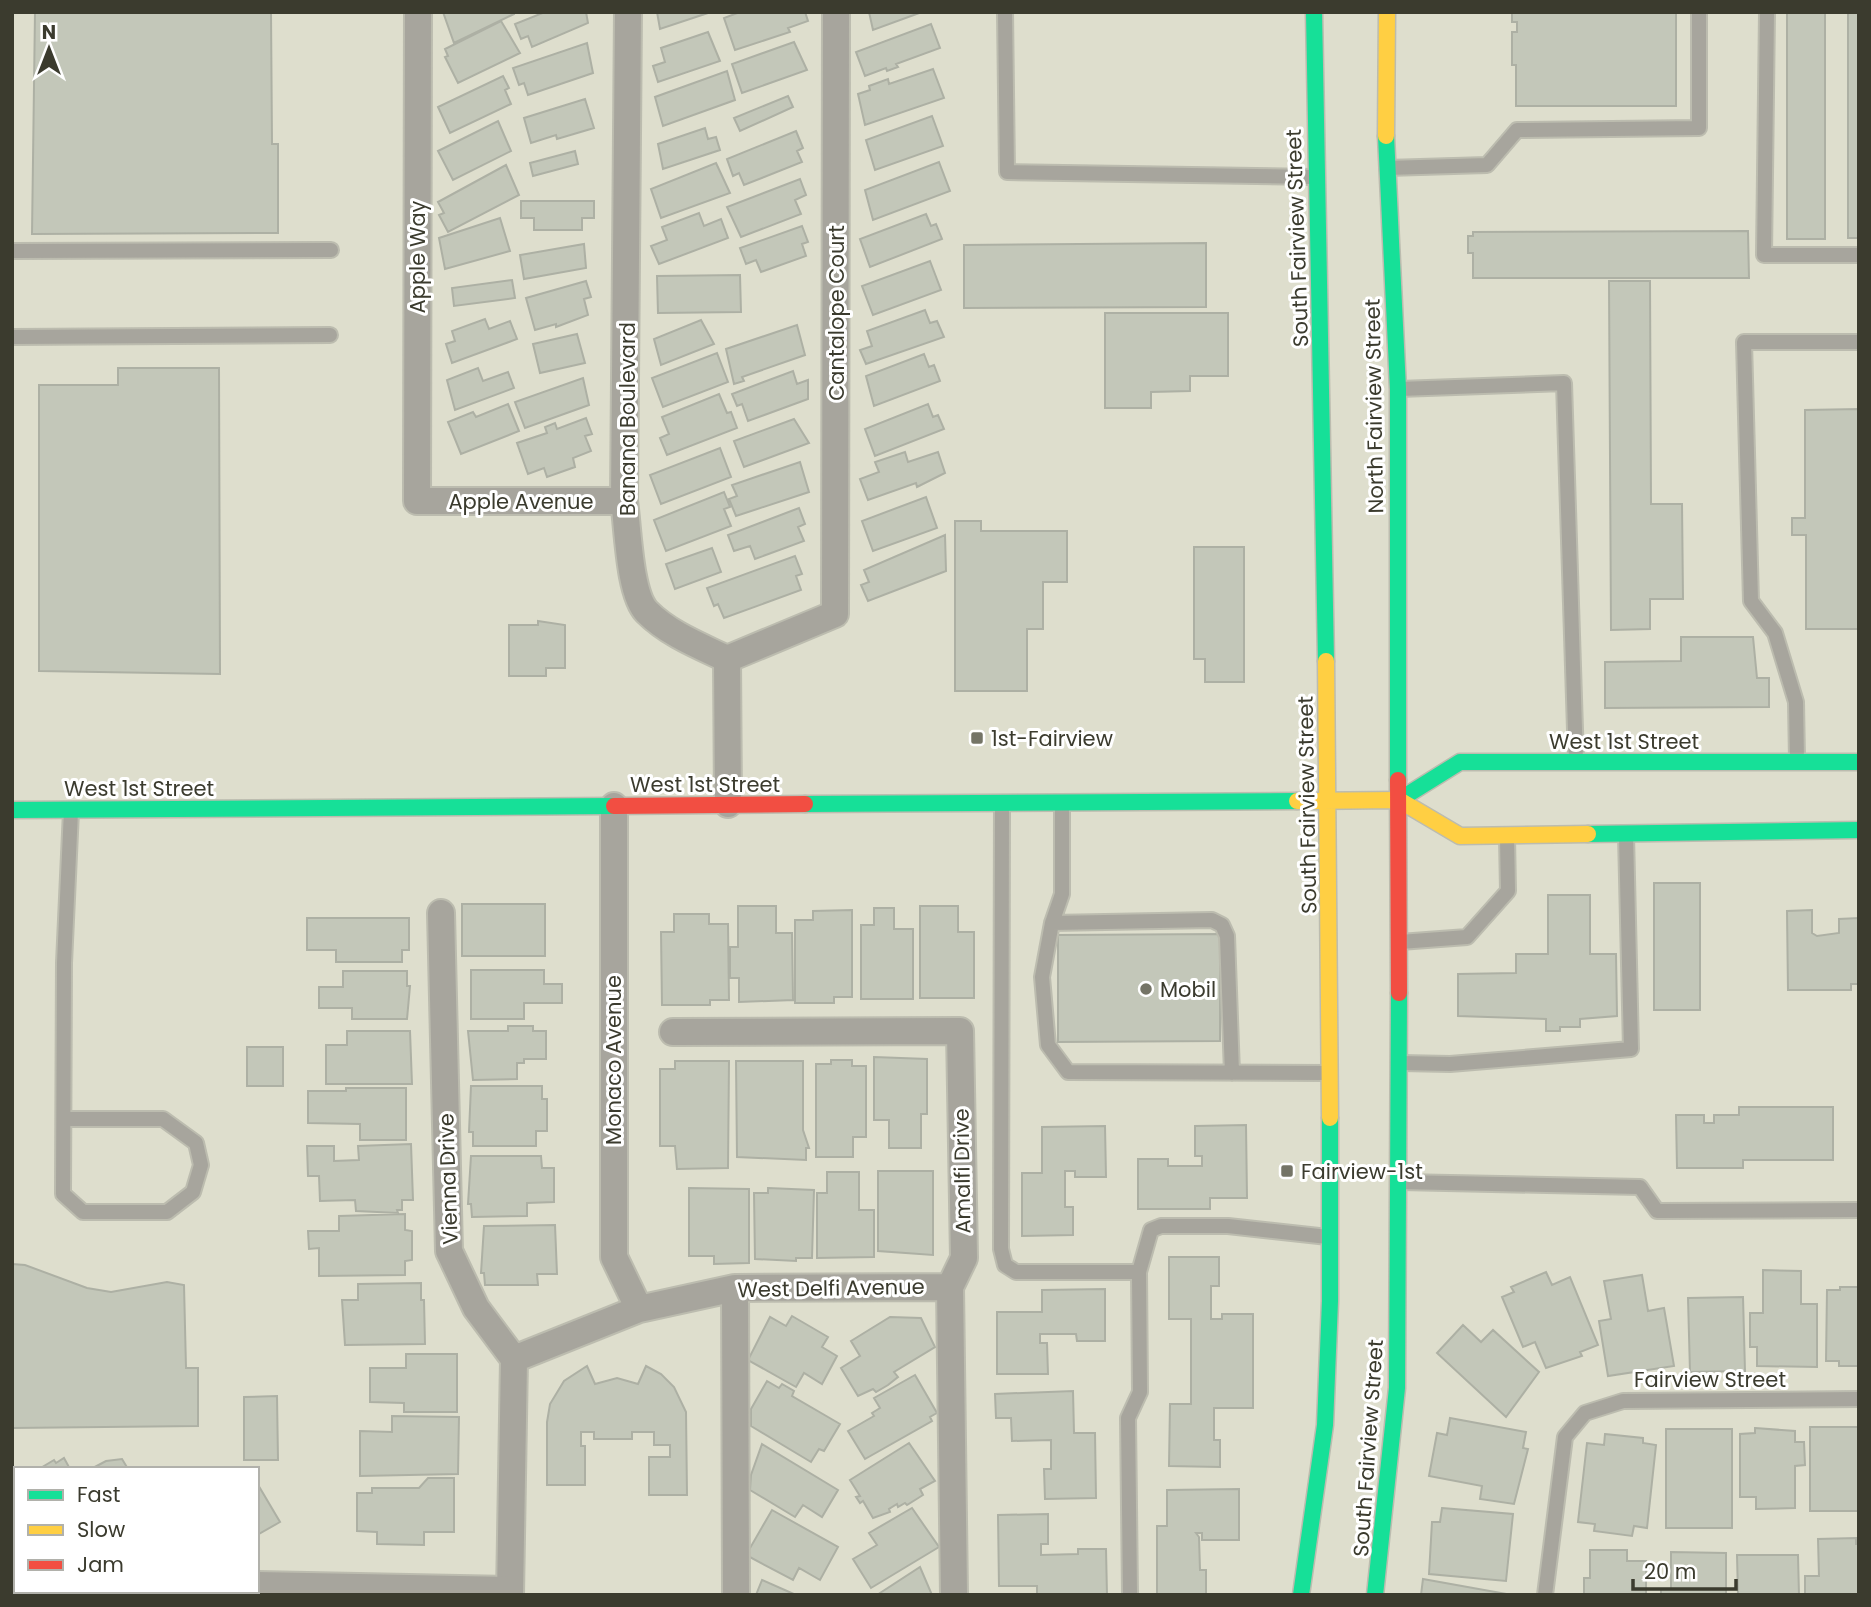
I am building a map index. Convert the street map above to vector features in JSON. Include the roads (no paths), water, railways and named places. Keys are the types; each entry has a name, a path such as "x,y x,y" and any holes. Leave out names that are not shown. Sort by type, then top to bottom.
{"main road":[{"name":"South Fairview Street","path":"1301,1595 1325,1425 1330,1238 1329,800 1315,177 1314,12"},
{"name":"North Fairview Street","path":"1387,12 1386,168 1398,389 1399,800"},
{"name":"West 1st Street","path":"12,810 1399,800 1460,762 1859,762"},
{"name":"South Fairview Street","path":"1376,1595 1397,1388 1399,800"},
{"path":"1399,800 1460,836 1859,830"}],"street":[{"name":"Apple Way","path":"417,501 418,12"},
{"name":"Banana Boulevard","path":"628,12 624,501 634,579 645,611 683,638 727,659"},
{"name":"Cantalope Court","path":"727,659 835,614 836,12"},
{"name":"Apple Avenue","path":"417,501 624,501"},
{"path":"727,659 728,804"},
{"name":"Monaco Avenue","path":"614,806 614,1257 639,1309"},
{"name":"Vienna Drive","path":"441,913 449,1251 476,1308 514,1359"},
{"name":"Amalfi Drive","path":"673,1032 960,1031 964,1258 950,1286 954,1595"},
{"name":"West Delfi Avenue","path":"514,1359 639,1309 735,1288 950,1286"},
{"path":"735,1288 736,1595"},
{"path":"259,1585 301,1590 510,1592 514,1359"}],"lane":[{"path":"1005,12 1007,172 1315,177"},
{"path":"1386,168 1487,165 1517,130 1699,128 1699,12"},
{"path":"1767,12 1764,255 1859,255"},
{"path":"12,251 331,250"},
{"path":"12,337 330,335"},
{"path":"1797,762 1796,702 1775,633 1751,601 1744,342 1859,342"},
{"path":"1398,389 1564,383 1576,762"},
{"path":"1062,802 1062,894 1052,923 1042,977 1048,1045 1068,1072 1330,1073"},
{"path":"1002,803 1001,1249 1005,1265 1016,1272 1139,1272"},
{"path":"64,1119 163,1119 195,1143 201,1165 193,1192 167,1212 83,1212 63,1194 64,963 71,810"},
{"path":"1398,1063 1450,1064 1631,1049 1626,833"},
{"path":"1398,942 1466,937 1508,891 1507,835"},
{"path":"1052,923 1212,920 1222,925 1227,936 1232,1073"},
{"path":"1399,1182 1640,1187 1657,1212 1859,1210"},
{"path":"1130,1595 1128,1418 1140,1392 1139,1272 1151,1230 1161,1226 1228,1226 1330,1238"},
{"name":"Fairview Street","path":"1545,1595 1565,1437 1585,1413 1623,1401 1859,1399"}],"place":[{"name":"1st-Fairview","path":"977,738"},
{"name":"Mobil","path":"1146,989"},
{"name":"Fairview-1st","path":"1287,1171"}]}
